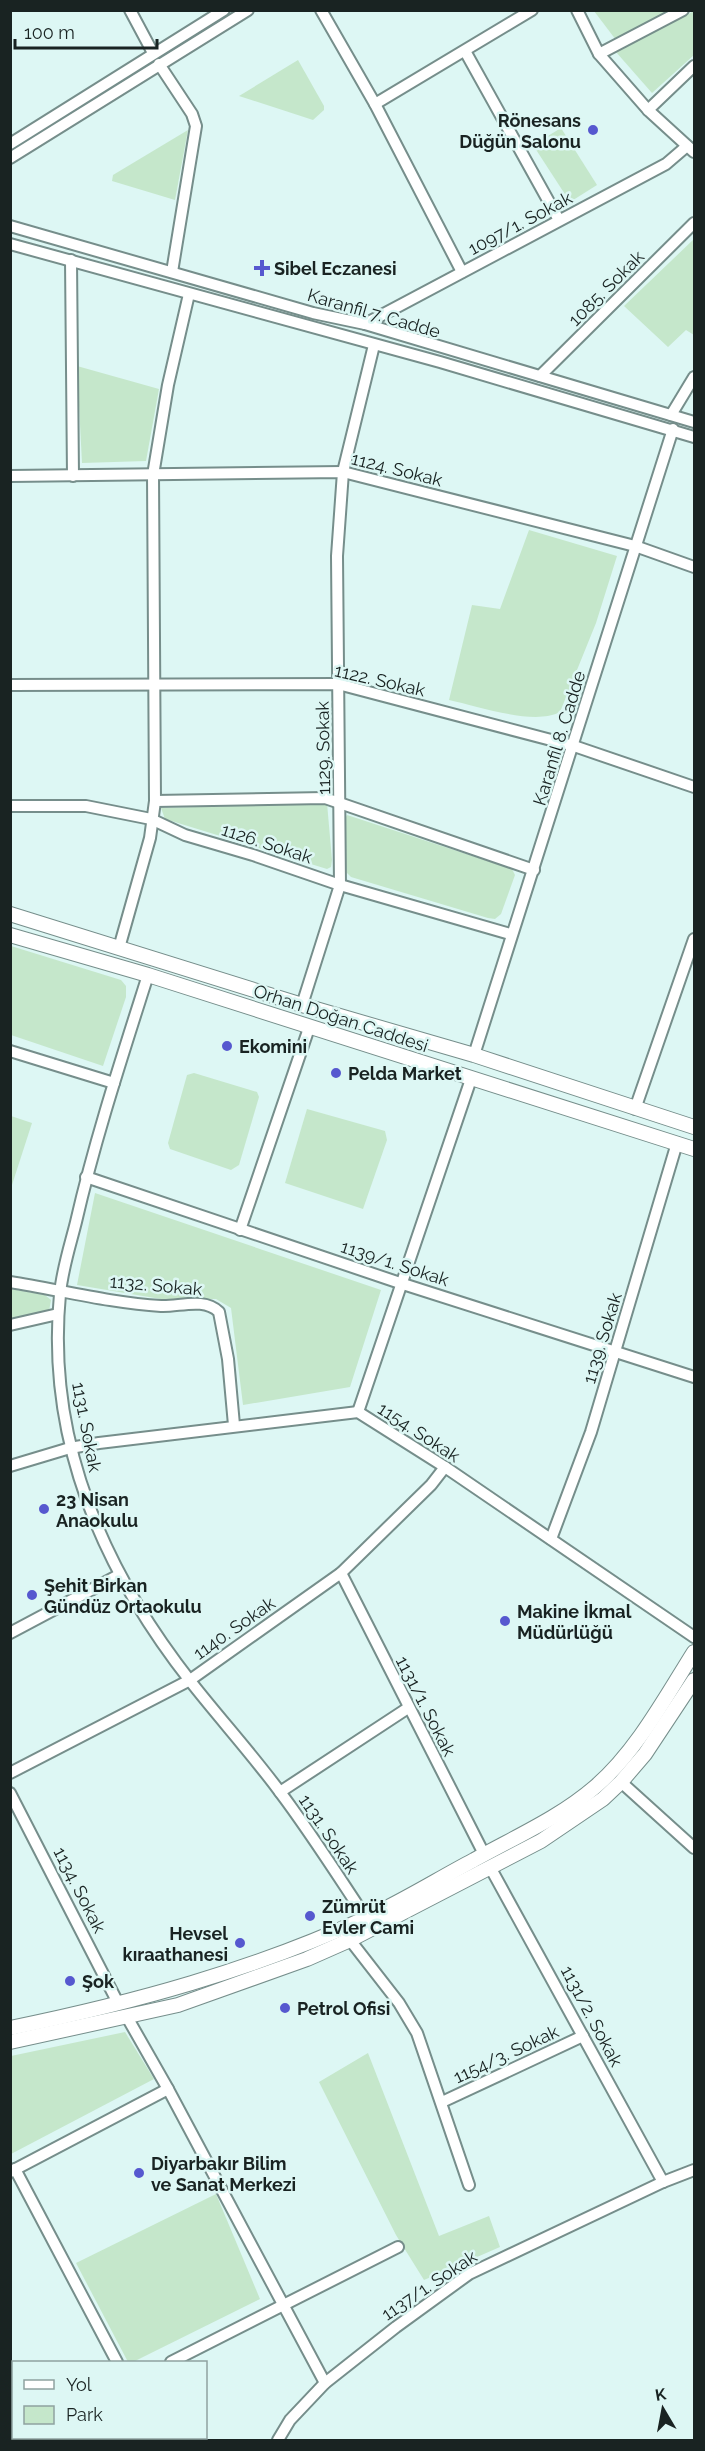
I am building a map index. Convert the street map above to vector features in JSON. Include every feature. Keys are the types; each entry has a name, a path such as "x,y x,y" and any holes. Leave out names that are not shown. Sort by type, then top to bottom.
{"main road":[{"path":"10,914 302,1005 474,1055 694,1127"},
{"name":"Orhan Doğan Caddesi","path":"10,934 148,975 694,1149"},
{"path":"10,2042 178,2005 307,1959 350,1940 487,1861 594,1788 615,1768 660,1706 694,1652"},
{"path":"10,2028 118,2004 204,1980 366,1918 571,1823 621,1782 645,1754 694,1680"}],"street":[{"path":"130,10 153,53"},
{"path":"10,144 224,10"},
{"path":"10,158 248,10"},
{"path":"321,10 375,104 462,272"},
{"path":"375,104 532,10"},
{"path":"577,10 599,54 648,110 691,149"},
{"path":"599,54 683,10"},
{"path":"465,51 559,220"},
{"path":"159,64 192,114 196,126 172,272"},
{"path":"648,110 694,66"},
{"name":"1097/1. Sokak","path":"365,324 691,149"},
{"name":"1085. Sokak","path":"540,376 694,223"},
{"name":"Karanfil 7. Cadde","path":"10,226 314,313 365,324 694,422"},
{"name":"Karanfil 7. Cadde","path":"10,244 673,429 694,437"},
{"path":"71,260 73,476"},
{"path":"119,948 150,838 155,801 153,475 168,385 189,294"},
{"name":"1129. Sokak","path":"302,1005 340,885 336,556 343,472 374,345"},
{"path":"671,415 694,377"},
{"name":"Karanfil 8. Cadde","path":"474,1055 510,934 534,870 673,429"},
{"name":"1124. Sokak","path":"10,476 343,472 635,546 694,567"},
{"name":"1122. Sokak","path":"10,685 338,684 574,746 694,787"},
{"path":"155,801 325,798 534,870"},
{"name":"1126. Sokak","path":"10,806 86,806 151,819 185,835 253,855 340,885 510,934"},
{"path":"635,1109 694,939"},
{"name":"1131. Sokak","path":"148,975 86,1177 60,1290 58,1314 61,1376 70,1448 84,1494 119,1575 190,1680 280,1792 366,1918"},
{"path":"240,1230 309,1028"},
{"path":"10,1051 114,1083"},
{"path":"358,1412 471,1079"},
{"name":"1139. Sokak","path":"551,1539 591,1432 677,1143"},
{"name":"1139/1. Sokak","path":"86,1177 403,1284 616,1350 694,1377"},
{"name":"1132. Sokak","path":"10,1282 162,1306 203,1304 215,1308 219,1312 228,1359 234,1425"},
{"path":"10,1324 58,1314"},
{"name":"1154. Sokak","path":"10,1466 70,1448 234,1425 358,1412 445,1467 694,1637"},
{"name":"1140. Sokak","path":"10,1773 190,1680 341,1573 431,1485 445,1467"},
{"name":"1131/1. Sokak","path":"341,1573 487,1861"},
{"path":"10,1633 119,1575"},
{"path":"280,1792 408,1708"},
{"path":"621,1782 694,1848"},
{"name":"1134. Sokak","path":"10,1793 118,2004"},
{"name":"1131/2. Sokak","path":"487,1861 663,2182"},
{"path":"350,1940 399,2003 417,2033 469,2185"},
{"path":"127,2017 168,2089 325,2384"},
{"name":"1154/3. Sokak","path":"442,2102 584,2036"},
{"path":"116,2361 13,2171 168,2089"},
{"name":"1137/1. Sokak","path":"278,2440 290,2420 325,2384 396,2327 469,2274 663,2182 694,2170"},
{"path":"173,2361 398,2247"}],"green space":[{"path":"594,11 671,11 616,40"},
{"path":"694,11 694,55 652,93 616,52"},
{"path":"298,60 324,106 324,110 313,120 239,96"},
{"path":"561,128 597,185 570,202 533,145"},
{"path":"188,130 175,200 112,181 113,175"},
{"path":"694,239 694,335 686,330 668,347 624,306"},
{"path":"77,366 159,389 146,461 82,463"},
{"path":"529,530 617,556 596,623 560,712 549,716 521,716 449,700 472,605 500,609"},
{"path":"327,803 332,860 331,867 327,869 165,819 161,808"},
{"path":"347,815 512,869 515,875 501,914 495,919 488,918 351,877 347,873 344,842"},
{"path":"11,946 121,980 126,986 126,997 103,1066 11,1035"},
{"path":"194,1073 257,1092 259,1097 239,1165 231,1170 170,1149 168,1143 187,1075"},
{"path":"307,1109 385,1131 387,1140 363,1209 285,1183"},
{"path":"10,1116 32,1123 11,1188"},
{"path":"95,1193 381,1290 350,1387 243,1405 231,1308 216,1299 161,1299 77,1285"},
{"path":"11,1289 45,1295 51,1300 49,1311 11,1321"},
{"path":"125,2032 154,2079 11,2154 11,2056"},
{"path":"368,2053 439,2236 489,2216 500,2247 424,2280 396,2235 319,2082"},
{"path":"216,2194 260,2299 135,2361 127,2361 76,2263"}],"place":[{"name":"Rönesans Düğün Salonu","path":"593,130"},
{"name":"Sibel Eczanesi","path":"262,268"},
{"name":"Ekomini","path":"227,1046"},
{"name":"Pelda Market","path":"336,1073"},
{"name":"23 Nisan Anaokulu","path":"44,1509"},
{"name":"Şehit Birkan Gündüz Ortaokulu","path":"32,1595"},
{"name":"Makine İkmal Müdürlüğü","path":"505,1621"},
{"name":"Zümrüt Evler Cami","path":"310,1916"},
{"name":"Hevsel kıraathanesi","path":"240,1943"},
{"name":"Şok","path":"70,1981"},
{"name":"Petrol Ofisi","path":"285,2008"},
{"name":"Diyarbakır Bilim ve Sanat Merkezi","path":"139,2173"}]}
